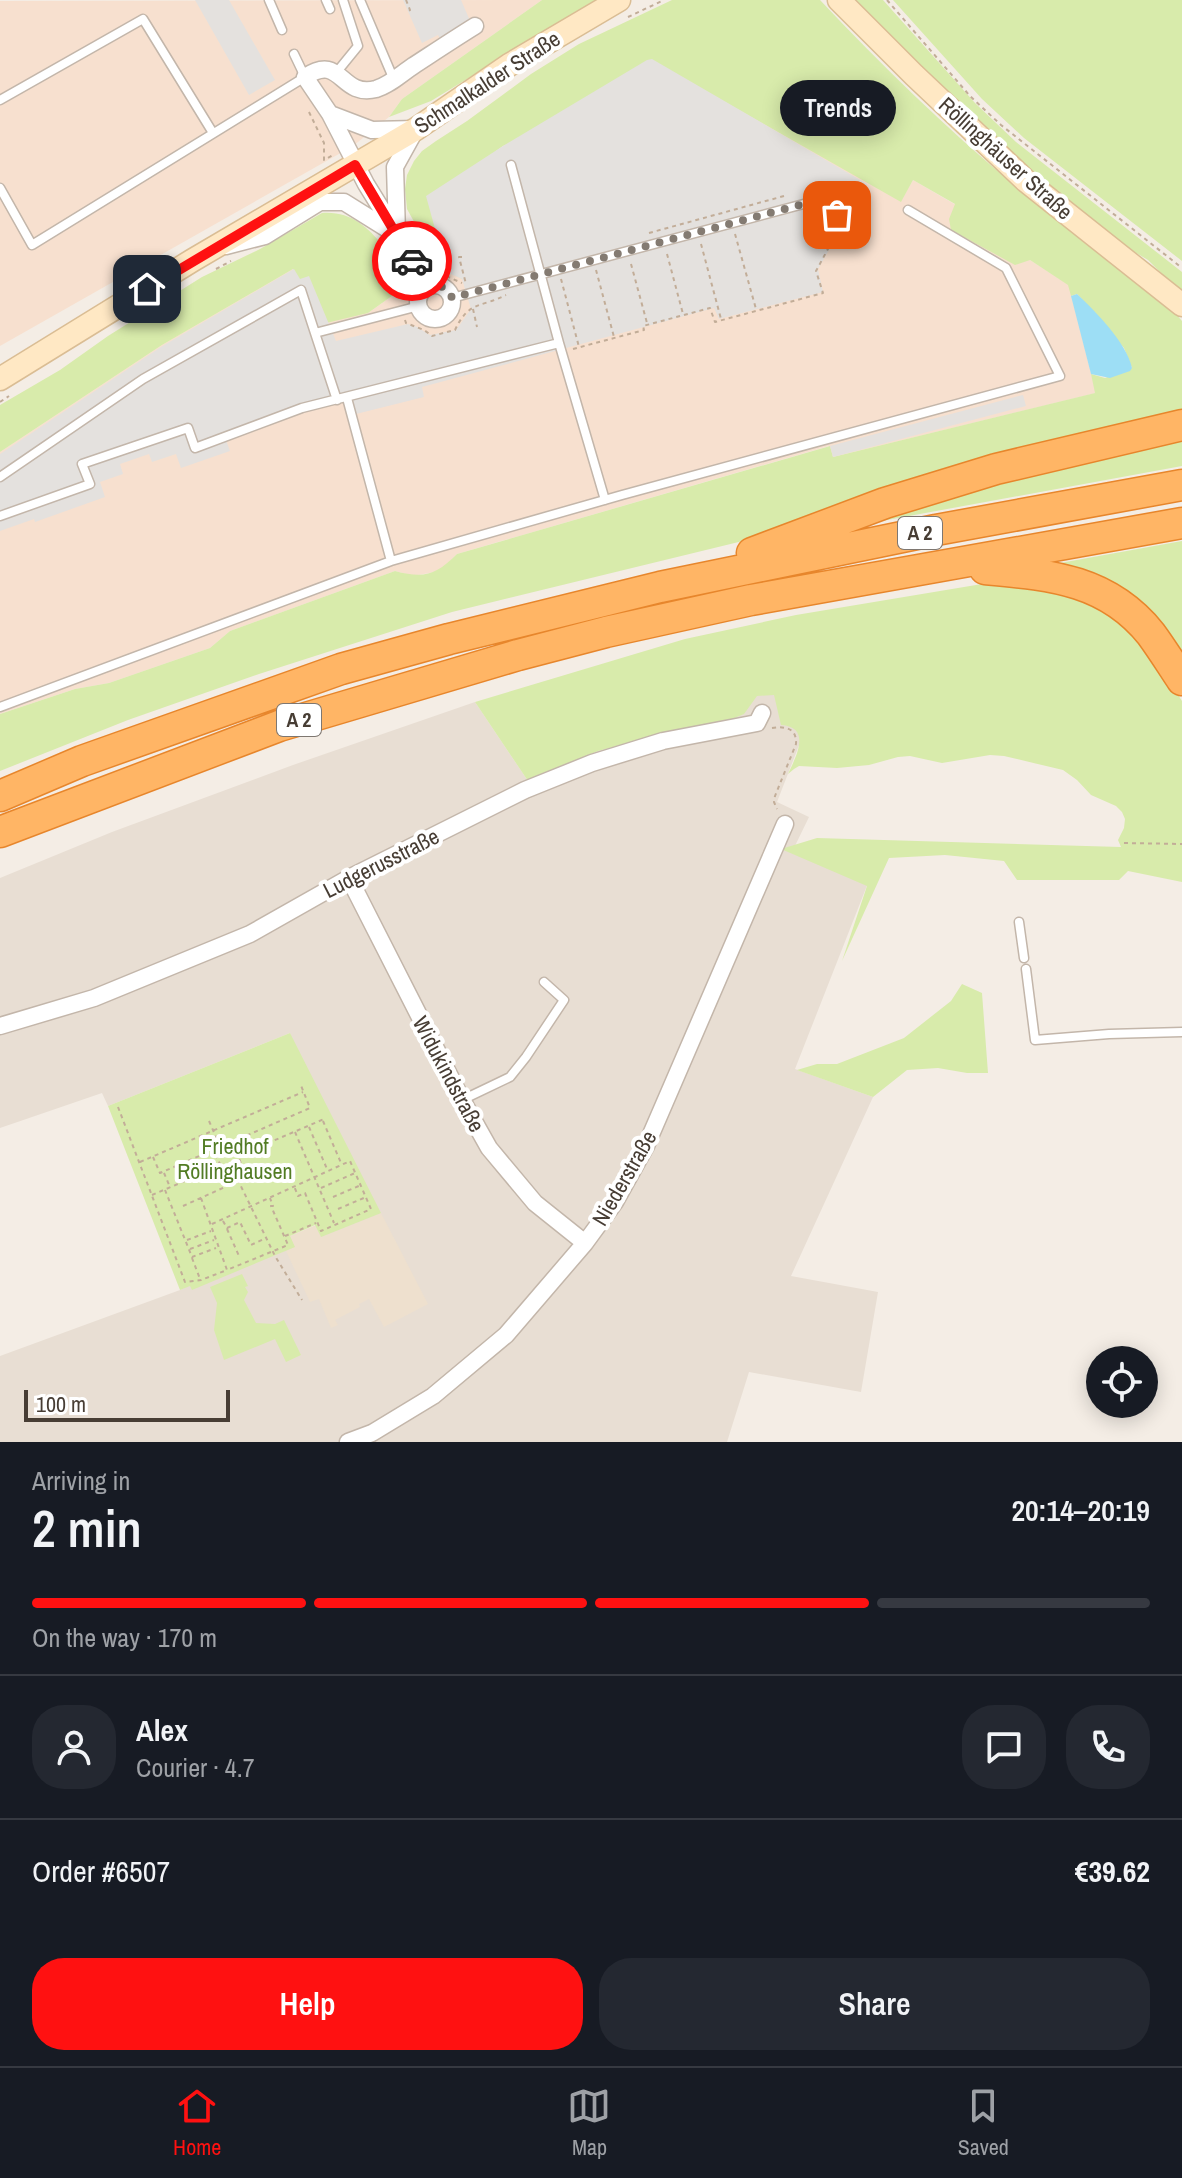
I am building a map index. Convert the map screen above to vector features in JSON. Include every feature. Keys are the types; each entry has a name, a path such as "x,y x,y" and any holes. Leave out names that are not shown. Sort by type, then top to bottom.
{"highway":[{"path":"660,587 899,499 996,469 1182,425"},
{"name":"A 2","path":"0,796 82,761 341,669 449,639 660,587 936,530 1182,485"},
{"name":"A 2","path":"0,832 279,726 518,655 751,600 1182,523"},
{"path":"947,565 1037,573 1092,588 1134,617 1151,634 1182,680"}],"main road":[{"name":"Schmalkalder Straße","path":"0,379 193,260 220,247 416,129 509,65 619,0"},
{"name":"Röllinghäuser Straße","path":"839,0 1026,181 1182,305"}],"street":[{"path":"429,286 355,165 330,114 305,77 317,69 328,68 358,90 375,89 394,80 475,26"},
{"path":"330,114 372,130 416,129"},
{"path":"397,234 395,167 416,129"},
{"path":"220,247 265,236 320,202 344,202 397,234"},
{"path":"433,285 443,287 452,298 451,308 440,318 425,315 419,306 422,292 433,285"},
{"name":"Ludgerusstraße","path":"0,1026 94,998 250,934 349,878 525,790 592,763 663,741 760,718"},
{"name":"Niederstraße","path":"348,1442 376,1438 433,1396 506,1335 585,1243 615,1202 646,1146 785,824"},
{"name":"Widukindstraße","path":"349,878 489,1148 535,1203 585,1243"}],"lane":[{"path":"269,0 282,30"},
{"path":"335,74 358,46 335,8 343,0"},
{"path":"360,0 394,80"},
{"path":"0,100 143,19 213,133"},
{"path":"0,188 32,245 305,77 294,54"},
{"path":"511,165 605,500"},
{"path":"452,298 542,280 558,271 811,202 837,215"},
{"path":"0,707 391,561 1060,376 1006,268 908,210"},
{"path":"0,477 143,379 301,290 342,399 391,561"},
{"path":"315,333 419,306"},
{"path":"0,516 90,484 82,464 188,428 195,448 302,408 560,348"},
{"path":"1019,922 1024,958"},
{"path":"1026,969 1035,1040 1182,1032"},
{"path":"462,1100 510,1077 526,1057 564,1000 544,982"}],"path":[{"path":"406,0 408,11"},
{"path":"887,0 970,96 1001,125 1182,268"},
{"path":"647,324 625,239 784,196"},
{"path":"733,224 756,310"},
{"path":"560,348 579,348 644,330 643,326 647,324 710,308 715,322 823,293 816,271 843,226"},
{"path":"698,234 721,320"},
{"path":"663,242 683,315"},
{"path":"593,261 614,338"},
{"path":"434,267 451,280 466,283"},
{"path":"558,271 579,348"},
{"path":"406,277 408,286 398,298 406,323 432,336 455,330 472,307 503,298 509,293"},
{"path":"542,280 561,281"},
{"path":"676,317 678,322"},
{"path":"760,718 759,730 788,728 796,737 774,802 785,824"},
{"path":"1124,843 1182,844"},
{"path":"153,1157 160,1173 310,1108 300,1083"},
{"path":"139,1163 303,1092"},
{"path":"118,1107 185,1282 201,1280 288,1245 269,1197"},
{"path":"238,1156 323,1120 342,1165"},
{"path":"209,1121 220,1147"},
{"path":"309,1126 328,1171"},
{"path":"295,1132 335,1225"},
{"path":"183,1206 225,1187 221,1177 243,1168 231,1142"},
{"path":"214,1150 225,1175"},
{"path":"212,1224 250,1205 350,1161 371,1209 321,1231 305,1193 298,1196 294,1186"},
{"path":"151,1195 221,1166"},
{"path":"163,1171 170,1187"},
{"path":"234,1172 266,1238 302,1300"},
{"path":"319,1189 355,1173"},
{"path":"333,1197 361,1185"},
{"path":"165,1190 201,1280"},
{"path":"338,1209 366,1197"},
{"path":"201,1198 227,1270"},
{"path":"223,1219 239,1256"},
{"path":"227,1228 240,1222 251,1245 266,1238"},
{"path":"284,1236 318,1222"},
{"path":"186,1241 212,1230"},
{"path":"189,1249 215,1239"},
{"path":"192,1257 218,1247"}],"shaded area":[{"path":"195,0 229,0 275,80 249,95"},
{"path":"403,0 461,0 471,23 442,42 438,35 422,43"},
{"path":"542,0 402,99 389,117 353,146 0,346 0,1"},
{"path":"652,59 867,184 818,269 823,292 719,319 714,308 422,387 424,397 356,414 351,399 303,412 226,440 230,451 181,468 176,454 152,462 149,454 120,464 123,474 100,482 105,497 0,531 0,454 161,347 294,269 300,279 309,276 336,341 408,324 430,335 456,330 471,309 462,279 444,271 446,269 426,196 503,146"},
{"path":"665,68 901,201 913,180 956,205 1069,285 1096,393 833,457 829,446 457,554 440,571 413,576 395,571 230,631 210,648 109,683 75,689 0,714 0,452 162,345 293,269 368,313 406,286 446,270"},
{"path":"1023,395 1026,406 833,457 830,446"},
{"path":"759,687 815,704 777,802 809,817 793,850 868,883 795,1069 873,1097 791,1276 878,1292 861,1392 749,1372 727,1442 0,1442 0,1356 180,1290 290,1236 321,1236 290,1033 108,1106 102,1093 0,1128 0,878 112,832 475,702 528,781 598,751 672,731 725,722"},
{"path":"381,1213 428,1304 384,1327 369,1299 335,1320 338,1325 331,1328 319,1299 310,1302 286,1251 294,1247 290,1236 316,1225 321,1237"}],"green space":[{"path":"542,0 596,0 431,101 389,117 402,99"},
{"path":"672,0 820,0 890,72 964,141 1052,216 1168,305 1182,321 1182,415 751,539 452,612 128,720 0,771 0,714 75,689 109,683 210,648 230,631 395,571 422,575 436,571 457,554 830,446 833,457 1095,393 1091,374 1105,378 1132,368 1124,348 1077,294 1071,296 1068,285 1030,260 1015,265 951,230 949,219 955,204 913,180 901,202 665,68 496,151 462,279 439,267 407,209 407,175 422,151 579,44"},
{"path":"855,0 883,0 975,103 1016,142 1182,272 1182,294 1148,260 1106,235 1018,163"},
{"path":"893,0 1182,0 1182,261 1024,138 982,99"},
{"path":"322,213 341,214 364,226 394,260 406,286 368,313 322,324 293,269 162,345 0,452 0,405 60,370 202,277 260,249"},
{"path":"1182,432 1182,466 838,529 939,491"},
{"path":"1182,541 1182,664 1049,565"},
{"path":"1019,581 1105,606 1154,658 1182,701 1182,882 1128,871 1119,880 1017,880 1004,861 945,855 889,858 842,961 867,886 781,849 817,838 1121,847 1118,840 1125,819 1122,812 1091,795 1063,770 1004,756 990,755 942,763 910,756 898,757 869,765 837,768 799,766 788,774 799,737 791,727 781,725 774,695 757,696 744,714 725,722 672,731 598,751 528,781 475,702 685,639 796,615 994,582"},
{"path":"962,984 982,993 988,1073 938,1068 907,1070 873,1097 797,1070 817,1064 837,1064 904,1038 951,1001"},
{"name":"Friedhof Röllinghausen","path":"290,1033 381,1213 321,1237 315,1225 290,1236 295,1247 192,1290 190,1286 180,1290 108,1106"},
{"path":"242,1274 248,1286 245,1287 248,1292 244,1300 256,1323 275,1324 284,1320 301,1355 286,1362 275,1339 224,1360 214,1330 217,1303 210,1287"}],"water":[{"path":"1077,294 1124,348 1132,368 1130,371 1110,378 1091,374 1071,296"}],"way so far":[{"path":"412,261 429,286 443,287 452,298 811,202 837,215"}],"place":[{"name":"Trends","path":"837,215"}],"route":[{"path":"147,289 355,165 412,261"}]}
